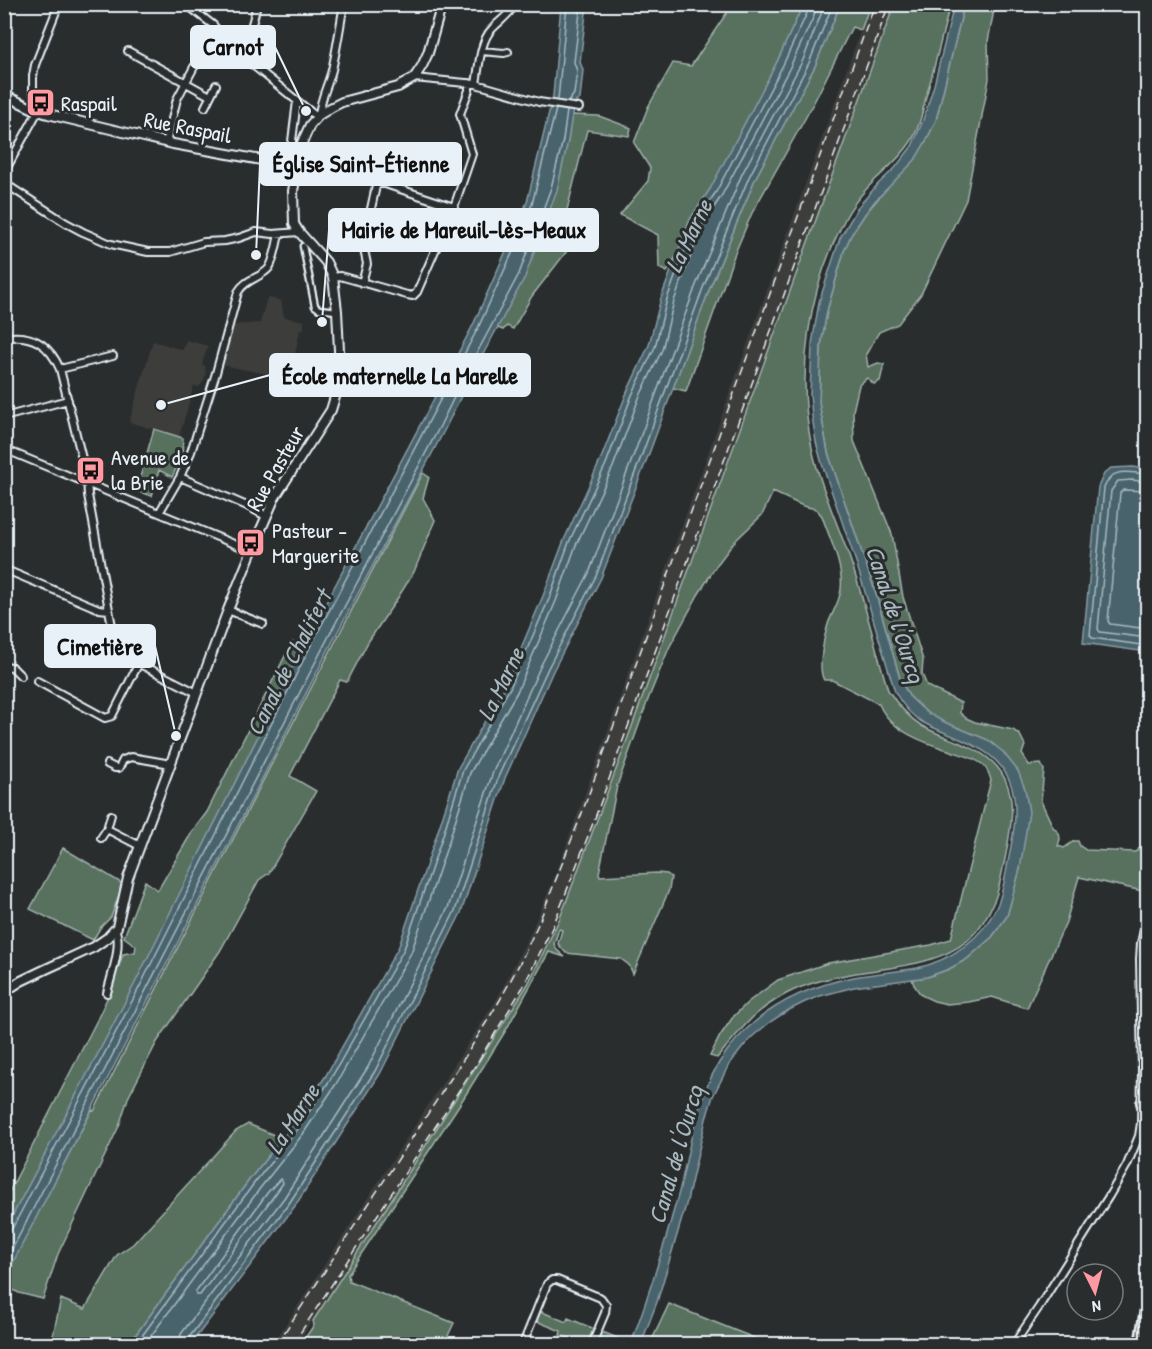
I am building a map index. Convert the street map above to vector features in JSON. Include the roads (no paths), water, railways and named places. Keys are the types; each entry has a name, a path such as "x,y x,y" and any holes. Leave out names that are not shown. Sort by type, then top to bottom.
{"main road":[{"path":"1142,1103 1148,1116"},
{"path":"1140,1344 1148,1297"}],"street":[{"path":"4,173 38,111 33,90 35,65 59,4"},
{"path":"186,4 213,25 233,49 318,116"},
{"path":"233,49 250,33 257,4"},
{"path":"318,116 337,50 344,4"},
{"path":"293,166 306,133 318,116 342,102 398,87 414,78 428,53 442,4"},
{"path":"297,101 293,166 294,224 326,262 333,277 340,276 413,296 417,292 454,207 472,154 460,114 473,83 484,39 491,29 508,16 515,4"},
{"path":"166,142 177,99 194,67 199,62 211,59 226,40"},
{"path":"128,51 210,96"},
{"path":"482,51 508,52"},
{"path":"414,78 473,83 543,103 579,108"},
{"path":"205,107 216,85"},
{"name":"Rue Raspail","path":"4,95 38,111 166,142 293,166"},
{"path":"4,183 83,232 111,244 148,252 170,252 204,242 232,240 256,232 279,234 299,232"},
{"path":"362,283 367,264 363,245 376,186 385,184 454,207"},
{"path":"159,513 180,477 196,439 238,292 242,286 268,270 279,234"},
{"path":"303,246 315,306 319,309 337,311"},
{"name":"Rue Pasteur","path":"115,929 119,921 128,878 251,551 275,497 331,410 339,384 340,370 333,277"},
{"path":"4,338 24,336 36,341 48,349 60,369 87,484 114,637 130,659 197,693"},
{"path":"60,369 113,356"},
{"path":"4,417 68,400"},
{"path":"4,464 7,450 251,551"},
{"path":"180,477 266,516"},
{"path":"4,569 99,609 109,610"},
{"path":"228,610 263,624"},
{"path":"37,681 108,718 112,716 139,663"},
{"path":"4,666 12,667 21,676"},
{"path":"107,764 119,768 123,760 131,757 171,764"},
{"path":"101,838 107,829 111,815"},
{"path":"107,829 141,846"},
{"path":"1014,1344 1127,1165 1139,1136 1142,1123 1142,1023 1139,976 1141,943 1148,912"},
{"path":"4,992 21,981 94,947 115,929 118,936 117,951 107,993"},
{"path":"523,1344 548,1284 557,1280 601,1298 606,1305 592,1344"}],"water":[{"path":"561,5 587,5 580,62 583,70 580,99 574,103 557,190 525,277 336,635 5,1278 5,1230 134,985 303,646 473,325 514,233 527,202 553,96"},
{"name":"La Marne","path":"803,5 840,5 815,66 755,179 709,290 601,578 553,671 505,778 461,913 380,1074 295,1206 191,1344 129,1344 250,1179 292,1126 325,1077 399,946 458,768 505,686 564,540 649,345 661,298 690,219 710,189 777,62"},
{"path":"954,5 964,5 936,120 915,160 875,201 851,235 844,251 827,311 821,345 819,403 828,453 875,591 900,679 909,696 926,712 942,721 988,740 1003,752 1018,771 1025,789 1029,812 1020,869 1007,916 992,937 967,959 927,977 854,987 820,996 787,1011 770,1022 743,1047 729,1065 713,1096 686,1205 657,1302 641,1344 631,1344 668,1231 701,1101 717,1067 739,1036 783,1002 817,987 854,977 917,968 953,954 974,938 991,918 1002,890 1015,822 1015,802 1010,782 995,759 972,744 918,719 906,708 895,692 856,562 822,464 816,442 810,395 812,344 819,302 840,238 858,207 895,168 912,146 934,85"},
{"path":"1111,468 1147,469 1147,652 1083,643 1098,487 1104,474"}],"railway":[{"path":"277,1344 465,1057 500,1000 540,920 582,813 875,4"},
{"path":"293,1344 477,1063 523,987 553,926 595,818 889,4"}],"place":[{"name":"Raspail","path":"40,103"},
{"name":"Carnot","path":"306,111"},
{"name":"Église Saint-Étienne","path":"256,255"},
{"name":"Mairie de Mareuil-lès-Meaux","path":"322,322"},
{"name":"École maternelle La Marelle","path":"161,405"},
{"name":"Avenue de la Brie","path":"90,470"},
{"name":"Pasteur - Marguerite","path":"251,543"},
{"name":"Cimetière","path":"176,736"}],"water label":[{"name":"Canal de l'Ourcq","path":"895,614"},
{"name":"Canal de Chalifert","path":"289,663"},
{"name":"Canal de l'Ourcq","path":"676,1155"}]}
